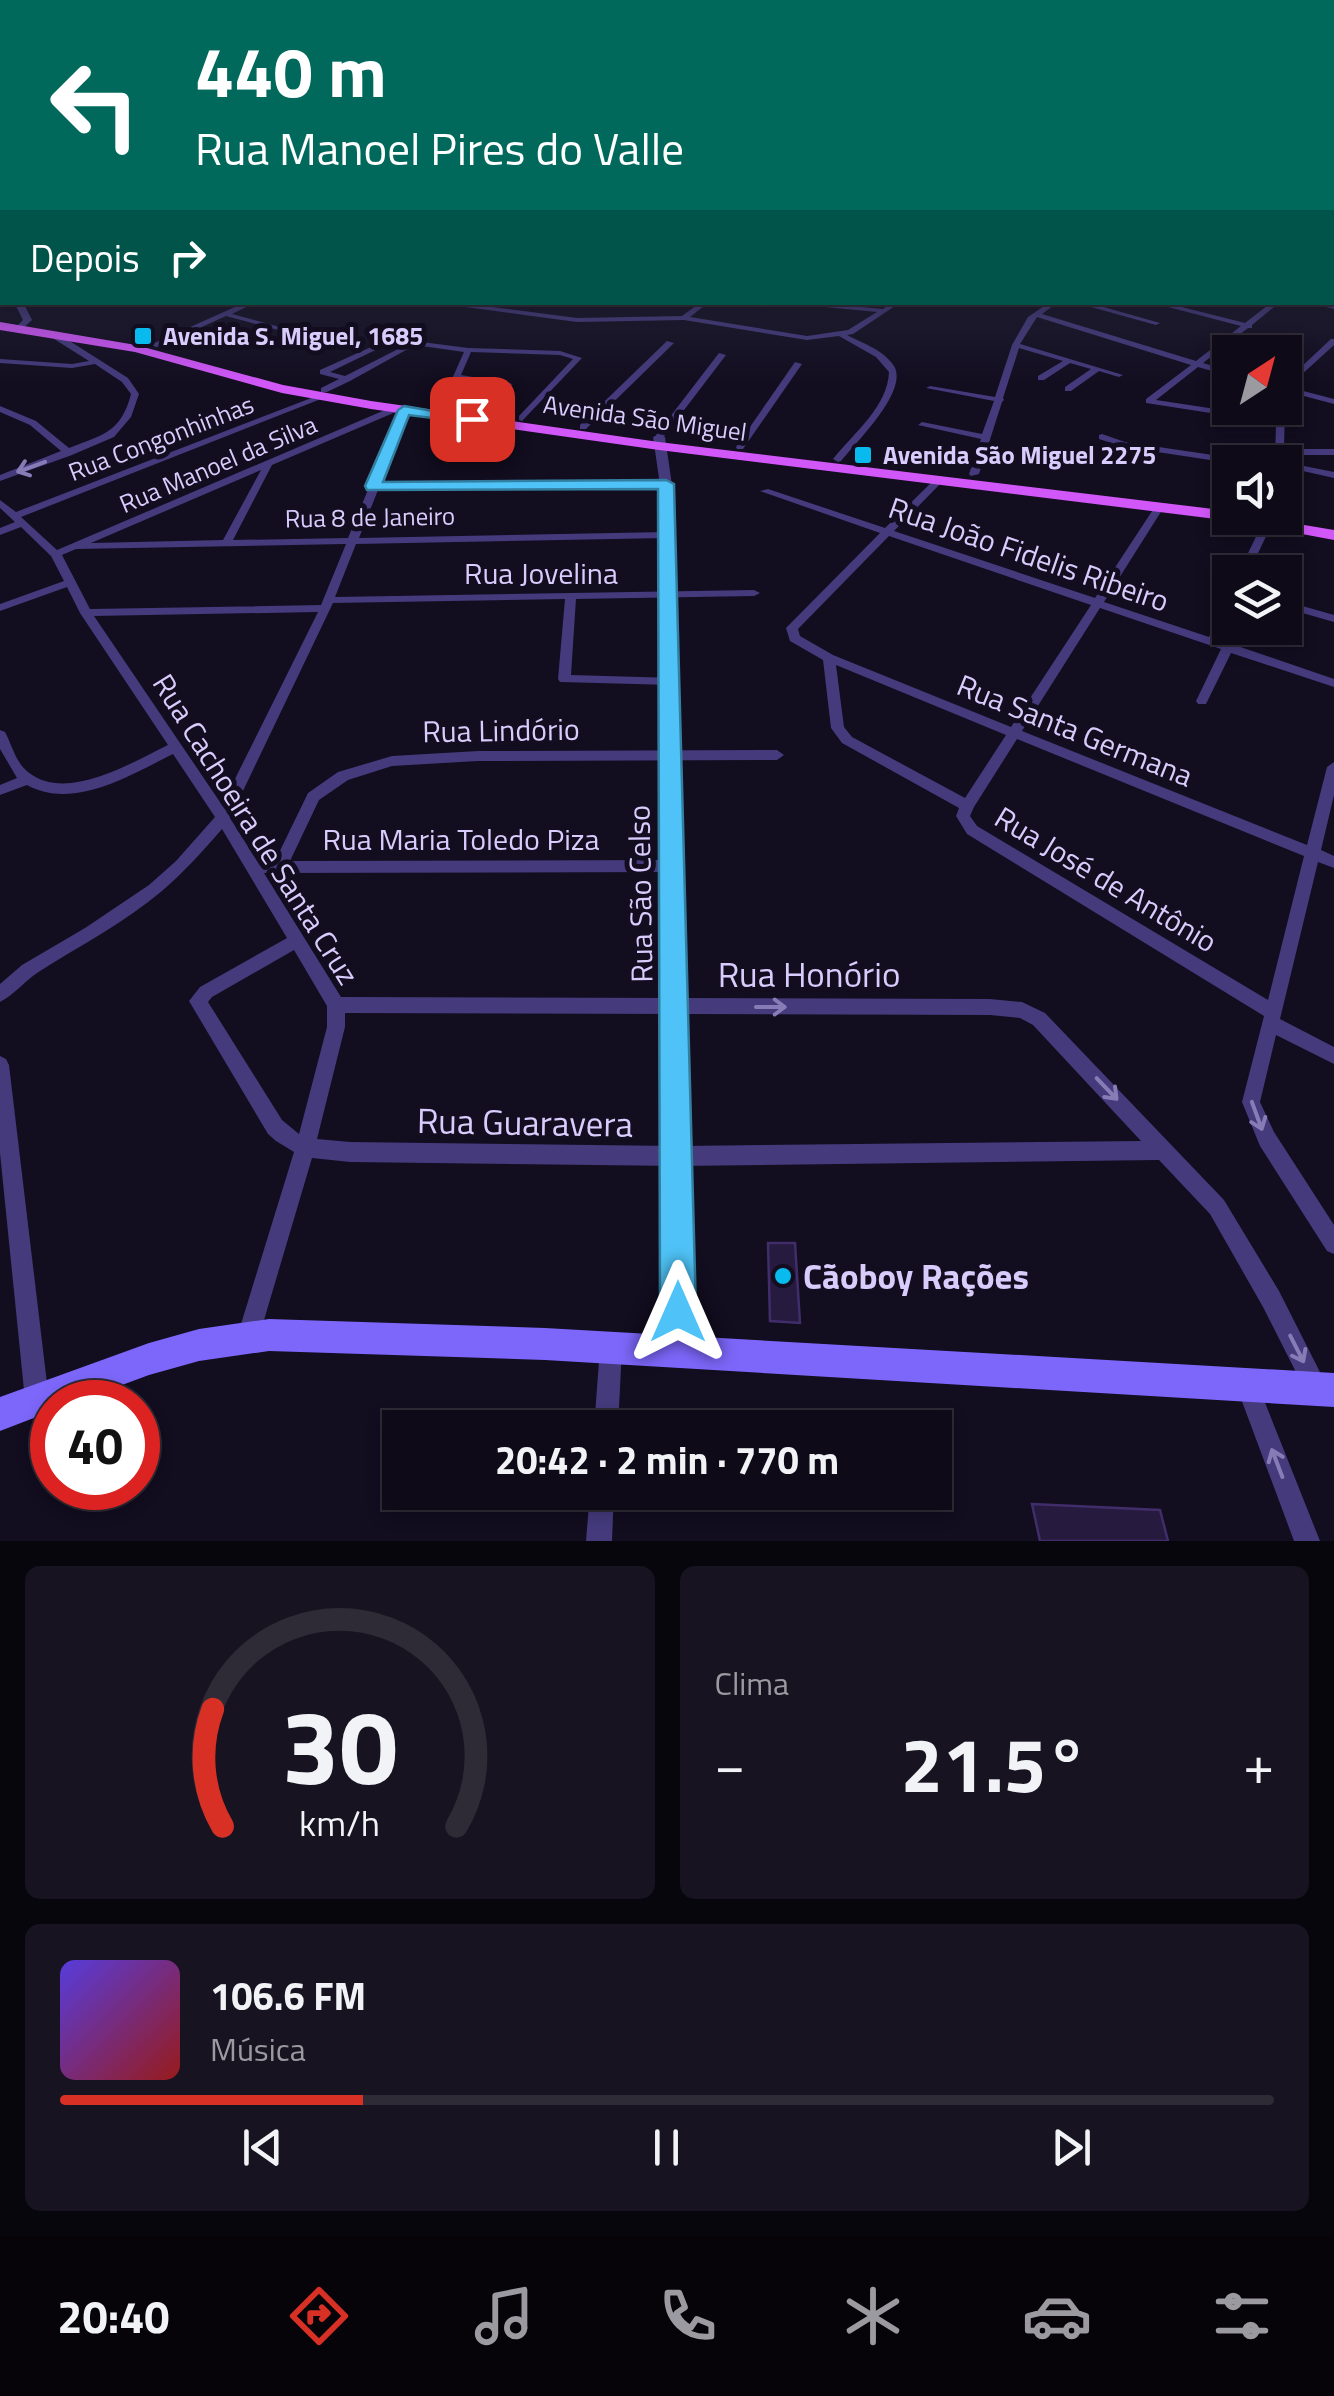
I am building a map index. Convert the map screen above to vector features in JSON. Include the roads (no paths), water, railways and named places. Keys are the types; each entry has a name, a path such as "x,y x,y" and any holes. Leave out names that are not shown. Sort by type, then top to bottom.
{"main road":[{"name":"Avenida São Miguel","path":"0,323 170,356 400,409 1212,514"},
{"name":"Avenida São Miguel","path":"22,327 154,345 323,394 522,418 659,442 740,447 1212,504"},
{"path":"1302,522 1334,526"},
{"path":"1302,526 1334,535"},
{"path":"92,1380 199,1345 248,1338 337,1335 1325,1389"},
{"path":"0,1414 30,1403"}],"street":[{"path":"20,305 26,314 22,327"},
{"path":"154,345 246,305"},
{"path":"453,305 577,320 684,318 787,337 842,335 894,305"},
{"path":"496,311 507,305"},
{"path":"684,318 702,305"},
{"path":"813,305 886,311"},
{"path":"974,474 1016,345 1036,314 1050,305"},
{"path":"1087,305 1156,323"},
{"path":"1164,305 1248,326"},
{"path":"1212,411 1149,402 1273,305"},
{"path":"1036,314 1212,369"},
{"path":"228,315 338,344"},
{"path":"0,478 70,453 120,429 133,403 132,387 54,334"},
{"path":"838,459 889,395 894,379 886,362 842,335"},
{"path":"1302,371 1334,340"},
{"path":"347,379 323,372 385,342 560,353 578,358 522,418"},
{"path":"583,427 670,343"},
{"name":"Rua Congonhinhas","path":"0,532 19,520 323,394 412,345"},
{"path":"1016,345 1119,375"},
{"path":"443,408 468,350"},
{"path":"659,442 722,355"},
{"path":"0,361 72,366 96,362"},
{"path":"1042,378 1068,361"},
{"path":"740,447 798,364"},
{"path":"1068,389 1097,369"},
{"path":"456,377 509,384"},
{"path":"930,388 1000,400"},
{"path":"1302,392 1334,402"},
{"path":"0,408 33,423 70,453"},
{"path":"0,994 28,970 154,889 182,865 223,818 327,604 400,409"},
{"name":"Rua Manoel da Silva","path":"56,554 400,409"},
{"path":"922,424 987,438"},
{"path":"1102,437 1212,458"},
{"name":"Rua São Celso","path":"659,442 666,484 671,681 678,1351"},
{"path":"1302,452 1334,452"},
{"path":"1302,461 1334,475"},
{"path":"227,542 268,465"},
{"path":"886,532 939,480"},
{"path":"373,486 666,484"},
{"name":"Rua João Fidelis Ribeiro","path":"765,492 1212,642"},
{"name":"Rua Cachoeira de Santa Cruz","path":"0,502 56,554 86,613 223,818 336,1005 336,1027 305,1148 248,1338"},
{"path":"967,806 1159,507"},
{"name":"Rua Santa Germana","path":"886,532 792,628 798,642 829,658 1334,862"},
{"name":"Rua 8 de Janeiro","path":"75,546 666,536"},
{"path":"0,608 69,583"},
{"name":"Rua Jovelina","path":"86,613 754,593"},
{"path":"570,598 564,679 671,681"},
{"path":"1302,609 1334,619"},
{"name":"Rua João Fidelis Ribeiro","path":"1222,645 1334,683"},
{"path":"1202,701 1228,647"},
{"name":"Rua José de Antônio","path":"829,658 838,728 846,740 967,806 962,816 972,830 1334,1056"},
{"path":"0,735 18,771 44,787 80,788 174,748"},
{"name":"Rua Lindório","path":"280,867 312,797 325,786 366,768 419,758 478,756 778,755"},
{"path":"1334,767 1251,1102 1252,1110 1334,1244"},
{"path":"0,790 27,780"},
{"name":"Rua Maria Toledo Piza","path":"251,867 672,866"},
{"path":"296,941 206,992 198,1001 275,1127 284,1137 305,1148"},
{"name":"Rua Honório","path":"336,1005 1022,1010 1039,1018 1166,1150"},
{"path":"0,1066 35,1380"},
{"name":"Rua Guaravera","path":"305,1148 350,1152 678,1156 1166,1150"},
{"path":"1166,1150 1217,1207 1325,1389"},
{"path":"607,1410 610,1347"},
{"path":"1246,1385 1307,1541"},
{"path":"599,1541 601,1510"}],"place":[{"name":"Avenida S. Miguel, 1685","path":"143,336"},
{"name":"Avenida São Miguel 2275","path":"863,455"},
{"name":"Cãoboy Rações","path":"783,1276"}]}
